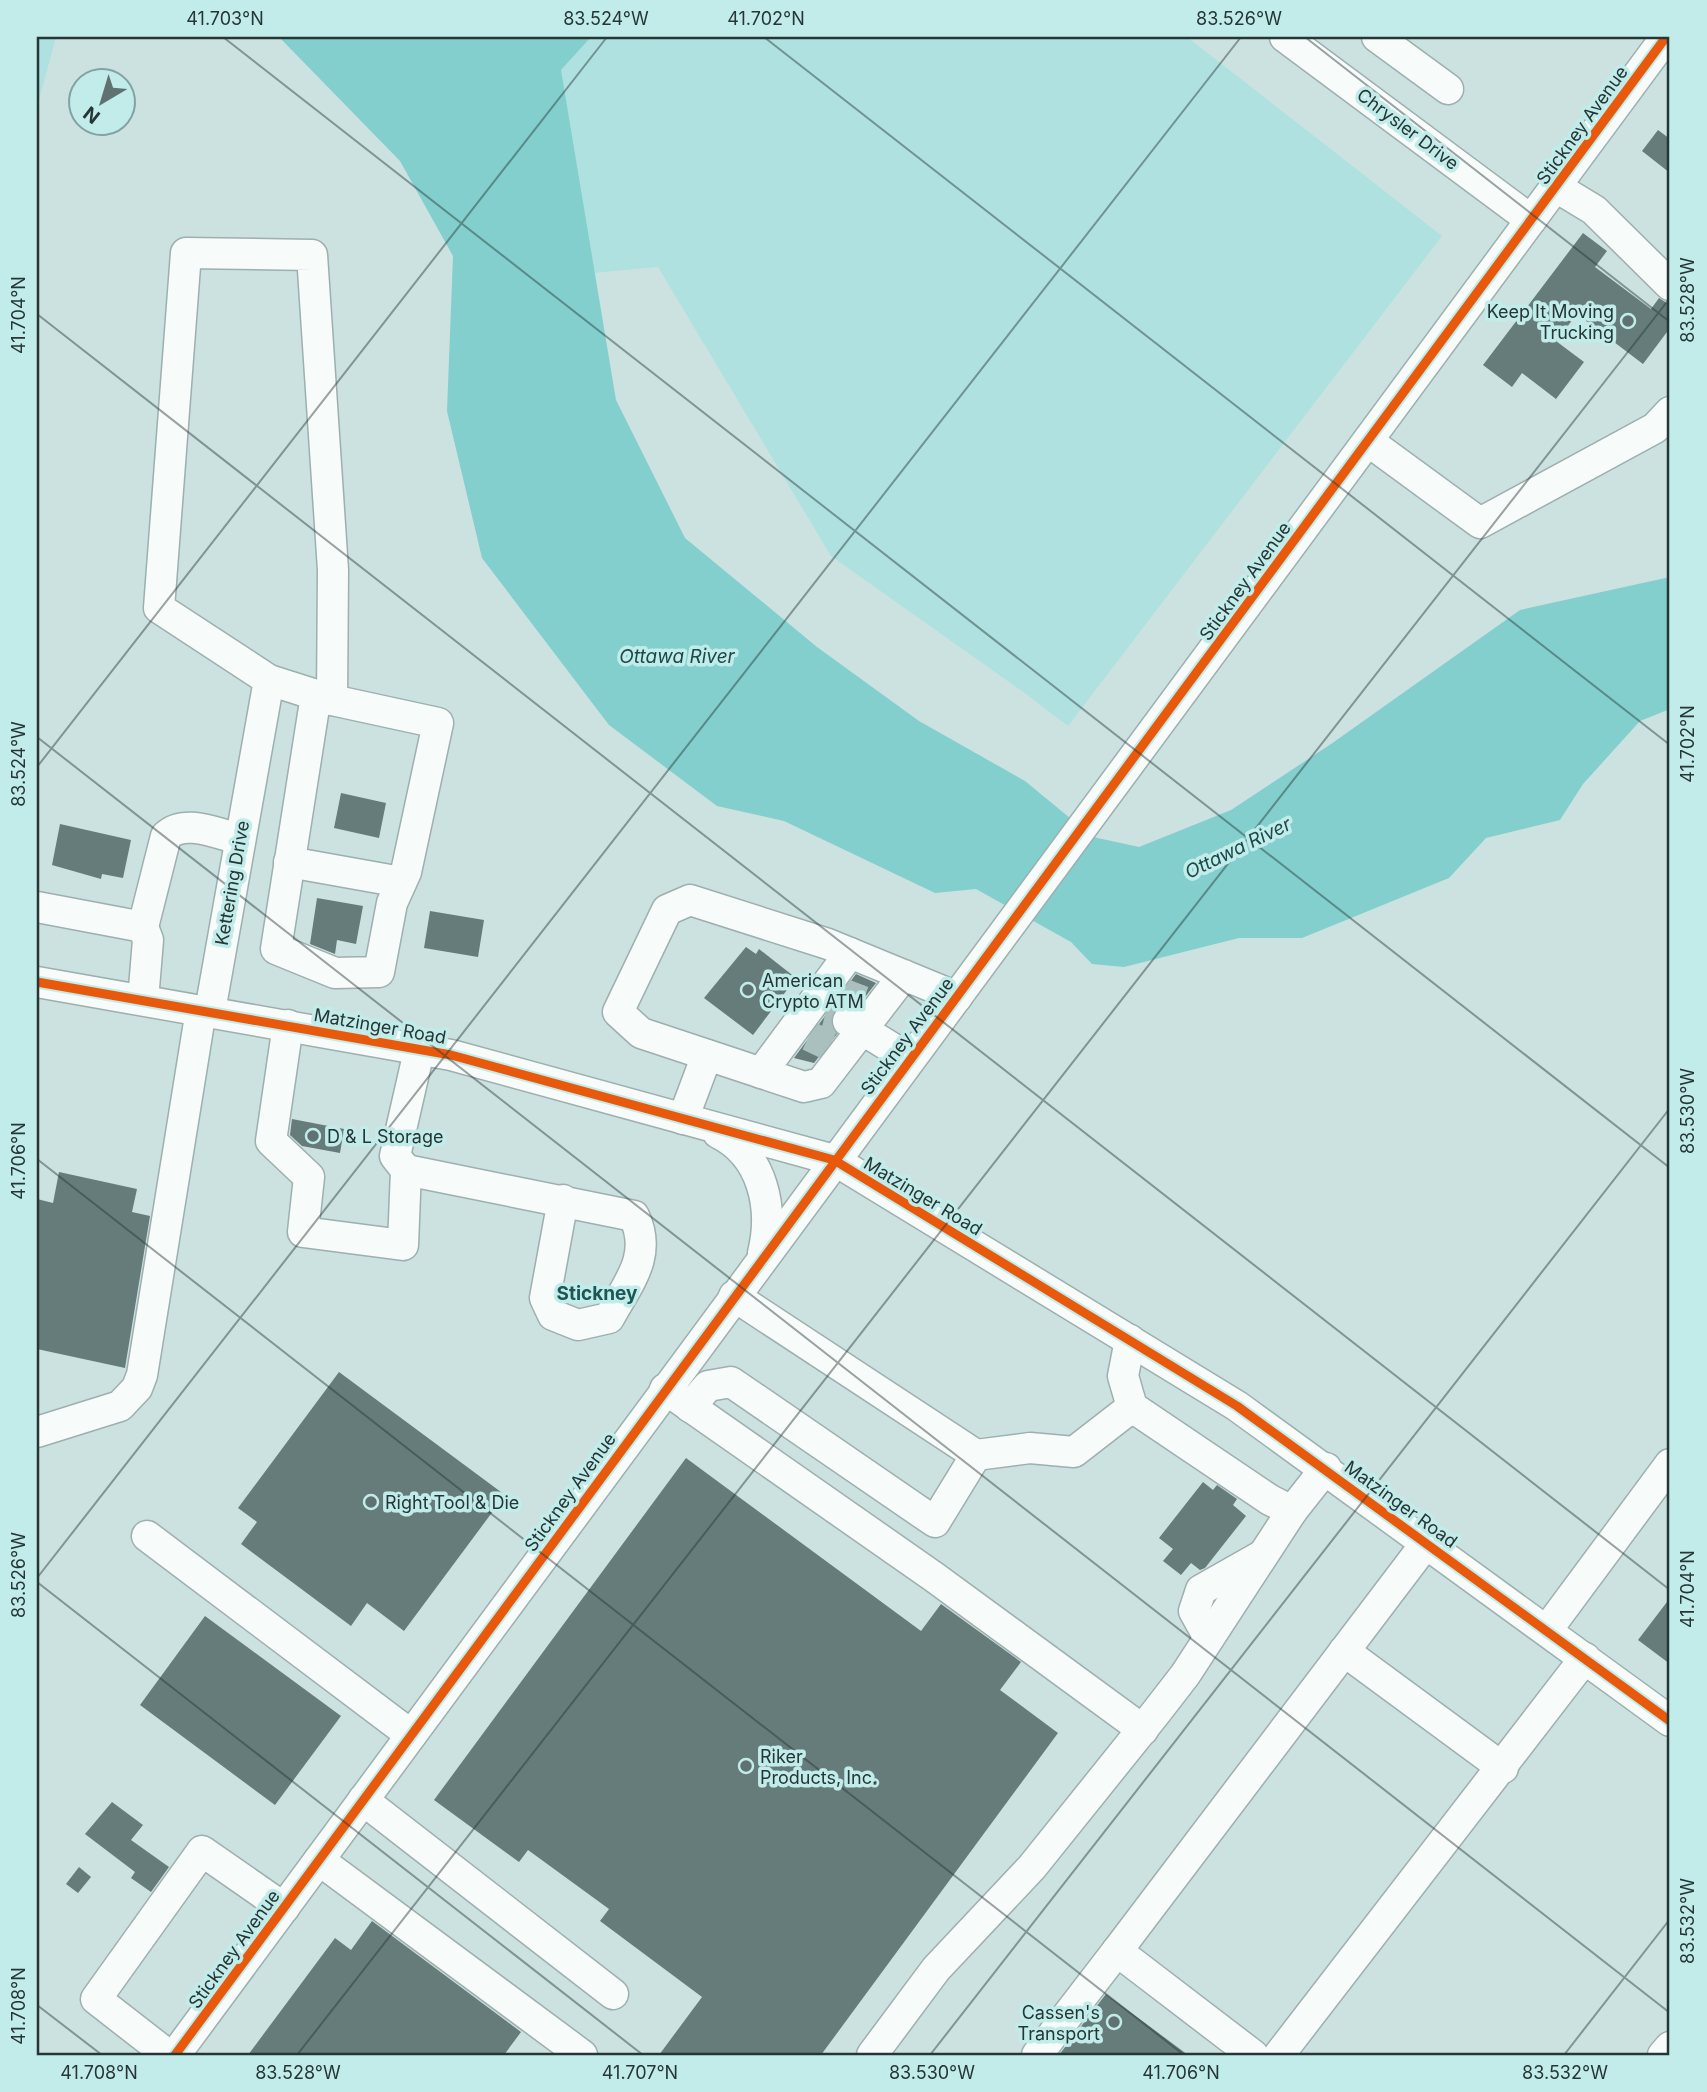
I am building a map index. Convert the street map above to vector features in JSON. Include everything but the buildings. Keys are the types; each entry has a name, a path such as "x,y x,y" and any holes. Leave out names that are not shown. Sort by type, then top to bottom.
{"street":[{"name":"Chrysler Drive","path":"1285,37 1531,220"},
{"path":"1377,37 1448,89"},
{"name":"Stickney Avenue","path":"175,2055 1665,37"},
{"path":"1556,187 1594,210 1670,285"},
{"path":"269,680 159,608 186,253 312,255 333,570 324,698 289,862 276,949 335,973 379,972 392,904 401,882 438,723 324,698 269,680"},
{"path":"1368,441 1480,523 1655,428 1670,412"},
{"name":"Kettering Drive","path":"37,1432 120,1406 137,1388 142,1375 205,1010 269,680"},
{"path":"143,1000 148,940 143,927 166,836 172,830 183,826 240,839"},
{"path":"289,862 401,882"},
{"path":"850,953 821,1083 804,1087 641,1033 618,1012 667,910 690,900 850,953 957,997"},
{"path":"37,907 143,927"},
{"path":"761,1073 836,1019 904,975"},
{"name":"Matzinger Road","path":"37,982 451,1055 834,1160 1237,1406 1326,1468 1670,1721"},
{"path":"836,1019 910,1059"},
{"path":"288,1025 271,1141 309,1177 303,1232 403,1245 406,1170 395,1156 419,1051"},
{"path":"707,1055 689,1121 724,1136 747,1157 763,1185 768,1222 762,1258"},
{"path":"406,1170 563,1200"},
{"path":"734,1296 976,1455 1030,1448 1074,1452 1132,1407"},
{"path":"1130,1340 1123,1376 1132,1407 1270,1500 1292,1511"},
{"path":"690,1407 708,1386 731,1382 935,1522 976,1455"},
{"path":"665,1389 934,1577 1143,1730"},
{"path":"1547,1630 1670,1464"},
{"path":"872,2055 936,1969 1032,1867 1143,1730 1209,1638 1292,1511 1326,1468"},
{"path":"147,1536 411,1735"},
{"path":"1037,2055 1427,1542"},
{"path":"1345,1651 1503,1768"},
{"path":"1279,2055 1503,1768 1585,1658"},
{"path":"363,1800 613,1994"},
{"path":"168,2055 96,1998 202,1851 284,1908"},
{"path":"319,1860 582,2055"},
{"path":"1117,1951 1254,2055"},
{"path":"1663,2055 1670,2047"}],"shaded area":[{"path":"37,37 56,37 37,107"},
{"path":"591,37 1187,37 1442,236 1068,726 831,556 658,267 592,273 561,70"}],"water":[{"name":"Ottawa River","path":"279,37 591,37 561,70 616,400 685,538 817,647 919,721 1025,781 1093,837 1139,847 1231,810 1331,744 1520,610 1670,577 1670,709 1640,721 1583,784 1560,820 1486,838 1449,878 1302,938 1239,938 1124,967 1092,964 1071,942 976,889 935,893 784,821 717,806 609,725 482,558 447,411 453,256 400,161"}],"tunnel":[{"path":"842,993 863,1001"},
{"path":"825,1015 848,1021"},
{"path":"809,1036 830,1046"}],"cycle path":[{"path":"175,2055 1666,37"},
{"path":"37,982 451,1055 834,1160 1237,1406 1670,1721"}],"place":[{"name":"Keep It Moving Trucking","path":"1628,321"},
{"name":"American Crypto ATM","path":"748,990"},
{"name":"D & L Storage","path":"313,1136"},
{"name":"Right Tool & Die","path":"371,1502"},
{"name":"Riker Products, Inc.","path":"746,1766"},
{"name":"Cassen's Transport","path":"1114,2022"}],"district":[{"name":"Stickney","path":"597,1293"}]}
